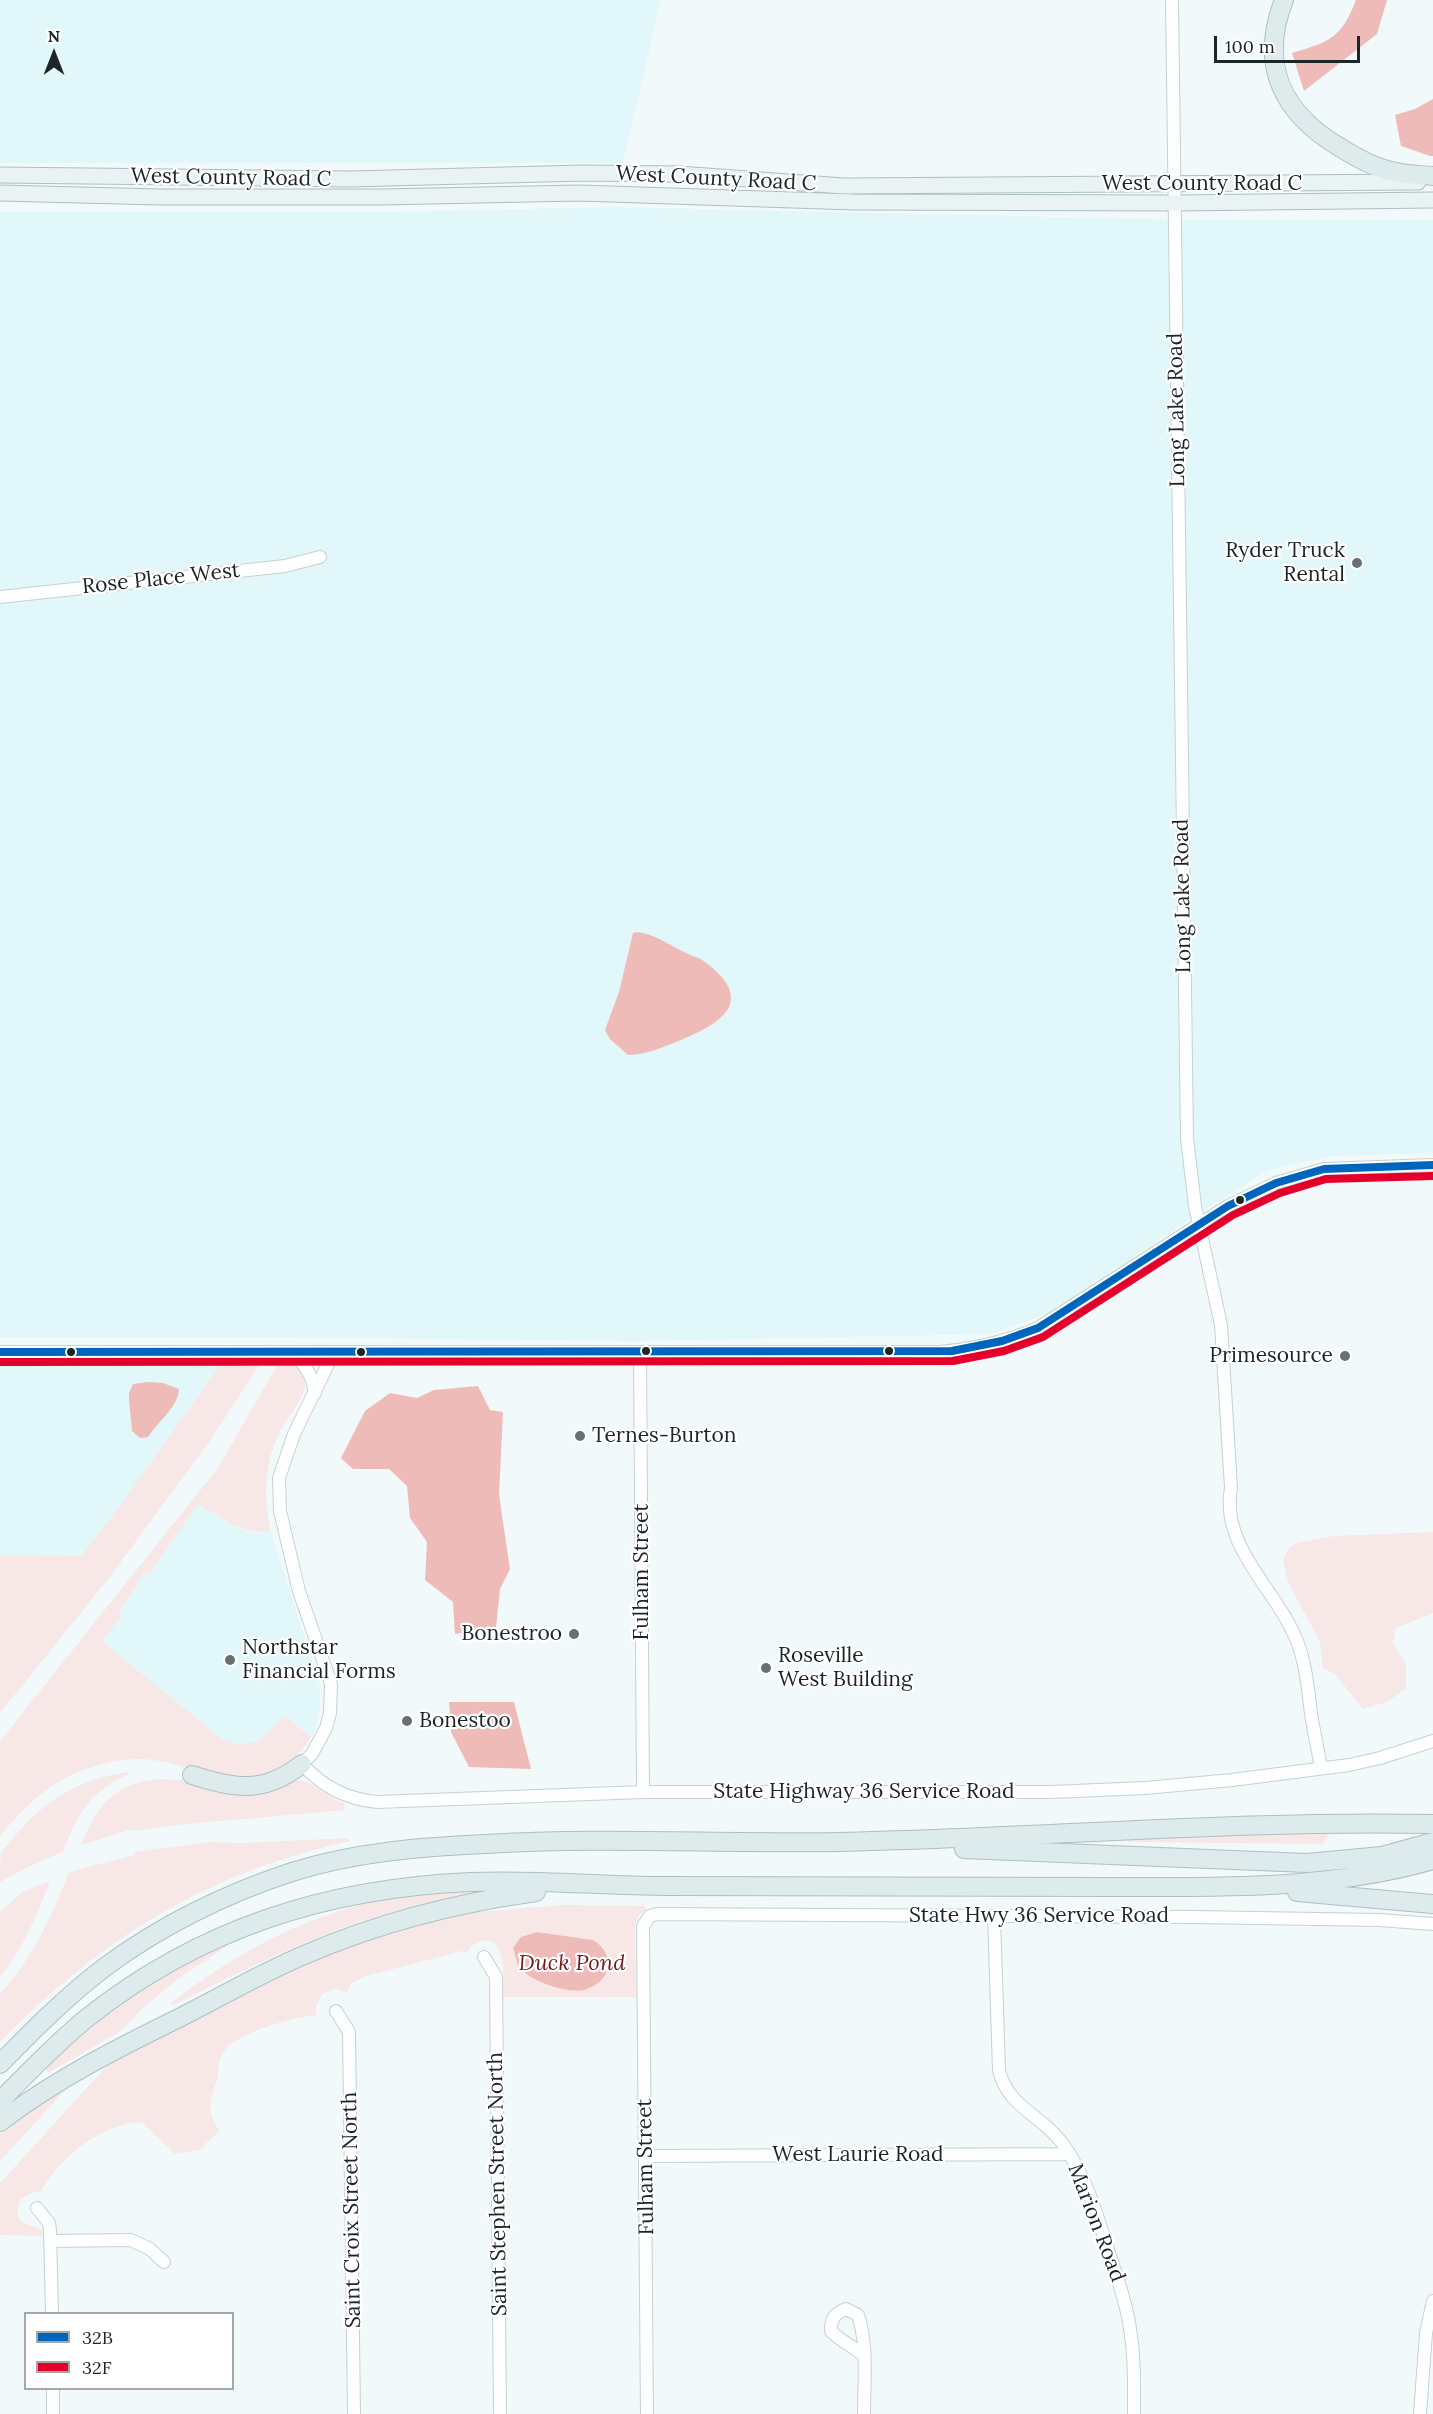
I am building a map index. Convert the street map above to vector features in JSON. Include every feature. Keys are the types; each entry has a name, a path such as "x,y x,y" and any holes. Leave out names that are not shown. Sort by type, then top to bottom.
{"highway":[{"path":"1284,0 1275,30 1275,65 1286,97 1305,123 1329,141 1372,164 1395,172 1433,176"},
{"path":"192,1775 222,1785 251,1787 279,1779 302,1764"},
{"path":"0,2064 77,1990 144,1941 256,1885 326,1863 417,1848 559,1840 836,1842 1325,1823 1433,1824"},
{"path":"836,1842 1103,1856 1307,1863 1382,1856 1433,1842"},
{"path":"1227,1887 1344,1878 1380,1873 1433,1860"},
{"path":"0,2101 63,2039 122,1993 185,1954 263,1919 335,1898 413,1886 475,1882 624,1886 1227,1887 1339,1894 1433,1904"},
{"path":"0,2122 80,2069 179,2017 302,1956 381,1926 464,1904 506,1896 624,1886"},
{"path":"1339,1894 1433,1895"}],"main road":[{"name":"West County Road C","path":"0,175 360,179 582,173 680,174 814,184 1433,181"},
{"path":"814,184 814,201"},
{"name":"West County Road C","path":"0,194 206,197 579,193 814,201 1176,203 1433,200"}],"street":[{"name":"Long Lake Road","path":"1172,0 1187,1138 1198,1226 1221,1325 1231,1488 1228,1504 1232,1525 1250,1565 1284,1615 1298,1643 1307,1679 1321,1768"},
{"name":"Rose Place West","path":"0,597 285,566 320,556"},
{"path":"0,1352 333,1354 939,1352 1016,1338 1046,1324 1251,1193 1300,1175 1349,1167 1433,1166"},
{"name":"Fulham Street","path":"640,1352 643,1792"},
{"path":"291,1354 307,1369 315,1393"},
{"path":"302,1764 321,1741 326,1728 330,1713 331,1684 299,1591 280,1511 279,1478 294,1434 333,1354"},
{"name":"State Highway 36 Service Road","path":"302,1764 317,1780 335,1792 364,1801 643,1792 1051,1792 1145,1788 1321,1768 1380,1758 1433,1741"},
{"name":"State Hwy 36 Service Road","path":"646,1920 657,1914 1379,1920 1433,1924"},
{"name":"Marion Road","path":"994,1916 999,2070 1002,2082 1012,2098 1056,2136 1070,2154 1079,2169 1094,2206 1127,2311 1134,2360 1134,2414"},
{"name":"Fulham Street","path":"646,1920 643,1933 647,2414"},
{"name":"Saint Stephen Street North","path":"484,1957 496,1977 500,2414"},
{"name":"Saint Croix Street North","path":"336,2011 349,2032 354,2414"},
{"name":"West Laurie Road","path":"646,2156 1070,2154"},
{"path":"37,2208 49,2223 52,2312"},
{"path":"51,2241 131,2240 150,2249 164,2262"},
{"path":"1420,2414 1426,2333 1433,2301"},
{"path":"863,2355 864,2414"},
{"path":"53,2390 53,2414"}],"shaded area":[{"path":"0,0 661,0 623,163 0,163"},
{"path":"613,207 1188,220 1433,220 1433,1153 1332,1156 1268,1170 1190,1219 1057,1310 991,1334 637,1341 0,1337 0,212 392,212"},
{"path":"0,1361 223,1361 119,1507 81,1556 0,1555"},
{"path":"223,1361 262,1361 209,1442 109,1578 0,1713 0,1555 81,1556 119,1507"},
{"path":"279,1362 290,1364 301,1372 305,1388 276,1440 268,1466 266,1492 271,1532 242,1528 198,1504 149,1575 144,1573 119,1614 122,1616 102,1641 222,1739 233,1743 250,1743 264,1736 285,1716 311,1737 293,1759 278,1769 241,1779 221,1777 148,1759 93,1766 58,1782 43,1793 0,1836 0,1741 218,1468"},
{"path":"198,1504 243,1530 256,1533 271,1532 320,1686 320,1708 311,1737 285,1716 265,1735 249,1744 234,1744 222,1739 102,1641 121,1617 119,1615 144,1573 149,1575"},
{"path":"1433,1532 1433,1613 1396,1628 1393,1643 1406,1664 1406,1688 1387,1702 1363,1709 1335,1674 1323,1668 1320,1642 1288,1582 1283,1561 1288,1549 1297,1543 1334,1536"},
{"path":"129,1772 94,1796 80,1815 63,1852 0,1882 1,1854 39,1811 80,1785"},
{"path":"160,1779 182,1780 223,1793 301,1780 344,1803 345,1810 133,1831 132,1829 81,1845 94,1818 109,1798 130,1786"},
{"path":"1332,1831 1323,1844 1128,1842 1128,1838"},
{"path":"349,1838 350,1841 249,1871 159,1914 77,1971 0,2042 0,1994 32,1951 69,1872 134,1855 134,1852 210,1842 243,1843"},
{"path":"50,1881 35,1919 0,1977 0,1912 22,1892"},
{"path":"493,1890 402,1909 346,1926 270,1958 171,2006 171,2003 228,1963 290,1930 322,1917 389,1898 424,1893"},
{"path":"563,1905 644,1906 647,1910 638,1916 635,1926 636,1997 503,1997 501,1954 494,1942 484,1940 471,1946 467,1953 462,1951 363,1977 351,1984 347,1992 333,1989 322,1994 316,2007 316,2015 293,2019 250,2033 227,2047 220,2059 211,2102 212,2117 219,2131 199,2150 175,2154 142,2122 111,2129 71,2154 41,2191 31,2193 20,2200 18,2213 21,2221 41,2229 45,2236 0,2235 0,2183 116,2056 325,1954 377,1935 465,1913","holes":["537,1932 593,1940 603,1947 609,1957 605,1973 594,1984 581,1989 549,1986 523,1971 517,1960"]},
{"path":"225,1944 226,1947 179,1978 142,2009 120,2032 46,2072 52,2062 85,2032 123,2004 162,1978"},
{"path":"69,2086 0,2161 0,2134 26,2113"}],"water":[{"path":"1356,0 1387,0 1377,34 1304,91 1292,53 1316,46 1332,37 1345,23"},
{"path":"1433,99 1433,156 1430,156 1401,146 1395,115 1415,109"},
{"path":"638,932 656,938 705,962 721,976 729,989 731,1000 727,1011 706,1028 658,1049 628,1055 610,1039 605,1030 619,992 633,933"},
{"path":"163,1383 179,1389 176,1401 168,1412 148,1437 140,1438 132,1431 129,1393 133,1384"},
{"path":"478,1386 490,1410 503,1412 499,1495 510,1569 500,1589 496,1628 455,1634 453,1602 425,1580 427,1542 410,1518 407,1486 389,1469 353,1469 341,1458 365,1411 390,1393 417,1398 434,1390"},
{"path":"449,1702 514,1702 531,1769 469,1767 451,1732"},
{"name":"Duck Pond","path":"537,1932 593,1940 606,1952 608,1967 606,1974 595,1985 579,1990 560,1989 531,1977 519,1966 513,1948 521,1937"}],"transit line":[{"name":"32B","path":"0,1352 952,1351 1002,1341 1038,1328 1228,1206 1276,1183 1324,1169 1433,1165"},
{"name":"32F","path":"0,1362 953,1361 1004,1351 1043,1337 1233,1215 1280,1193 1326,1179 1433,1176"}],"place":[{"name":"Ryder Truck Rental","path":"1357,563"},
{"name":"Primesource","path":"1345,1356"},
{"name":"Ternes-Burton","path":"580,1436"},
{"name":"Bonestroo","path":"574,1634"},
{"name":"Northstar Financial Forms","path":"230,1660"},
{"name":"Roseville West Building","path":"766,1668"},
{"name":"Bonestoo","path":"407,1721"}]}
